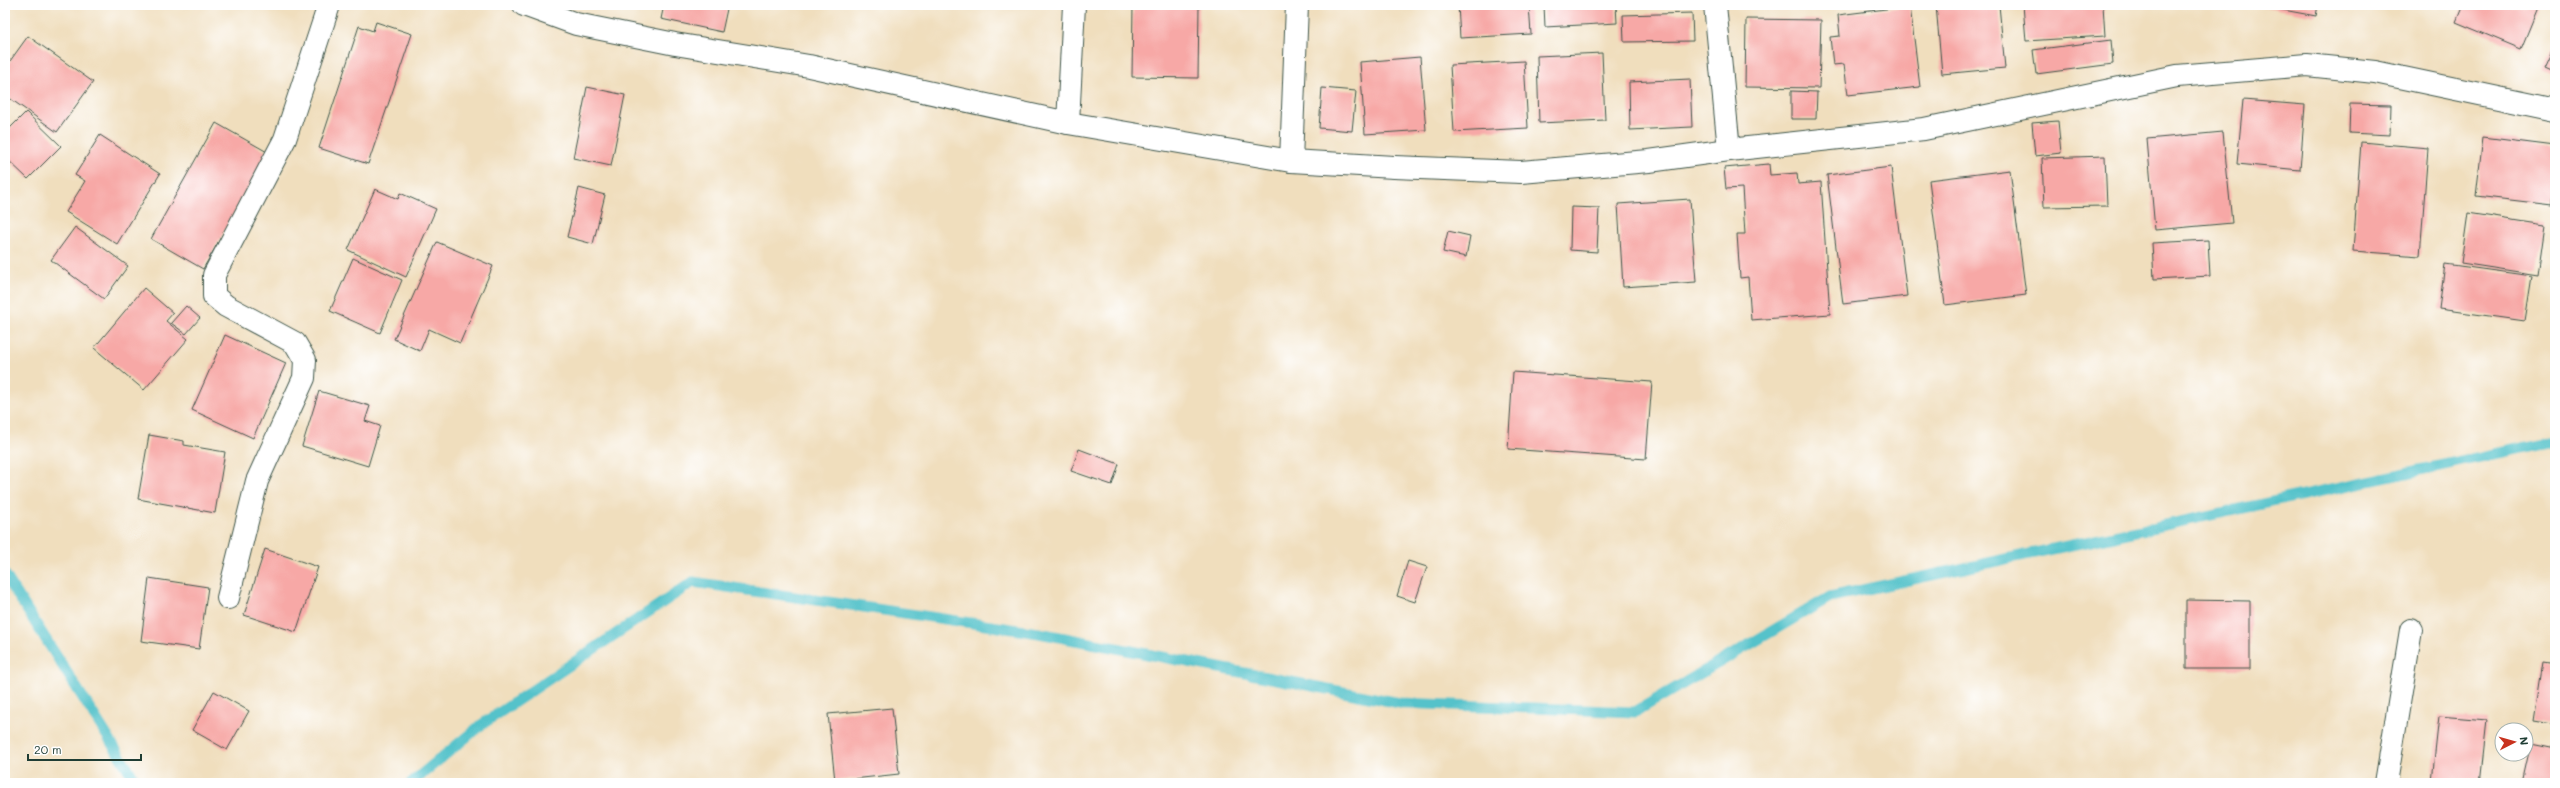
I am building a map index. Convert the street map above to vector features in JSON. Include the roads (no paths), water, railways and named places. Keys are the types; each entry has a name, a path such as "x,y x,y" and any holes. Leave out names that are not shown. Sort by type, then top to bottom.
{"street":[{"path":"228,598 257,481 304,378 305,360 295,343 226,306 214,296 214,275 285,139 329,5"},
{"path":"524,5 576,24 675,44 809,66 1068,123 1292,161 1521,172 1649,161 1729,150 1924,129 2177,76 2307,64 2375,72 2555,110"},
{"path":"1068,123 1074,5"},
{"path":"1292,161 1297,5"},
{"path":"1715,5 1729,150"},
{"path":"2386,783 2411,630"}],"waterway":[{"path":"411,783 481,725 693,582 1039,633 1400,703 1635,712 1830,597 2555,441"},
{"path":"5,575 137,783"}]}
